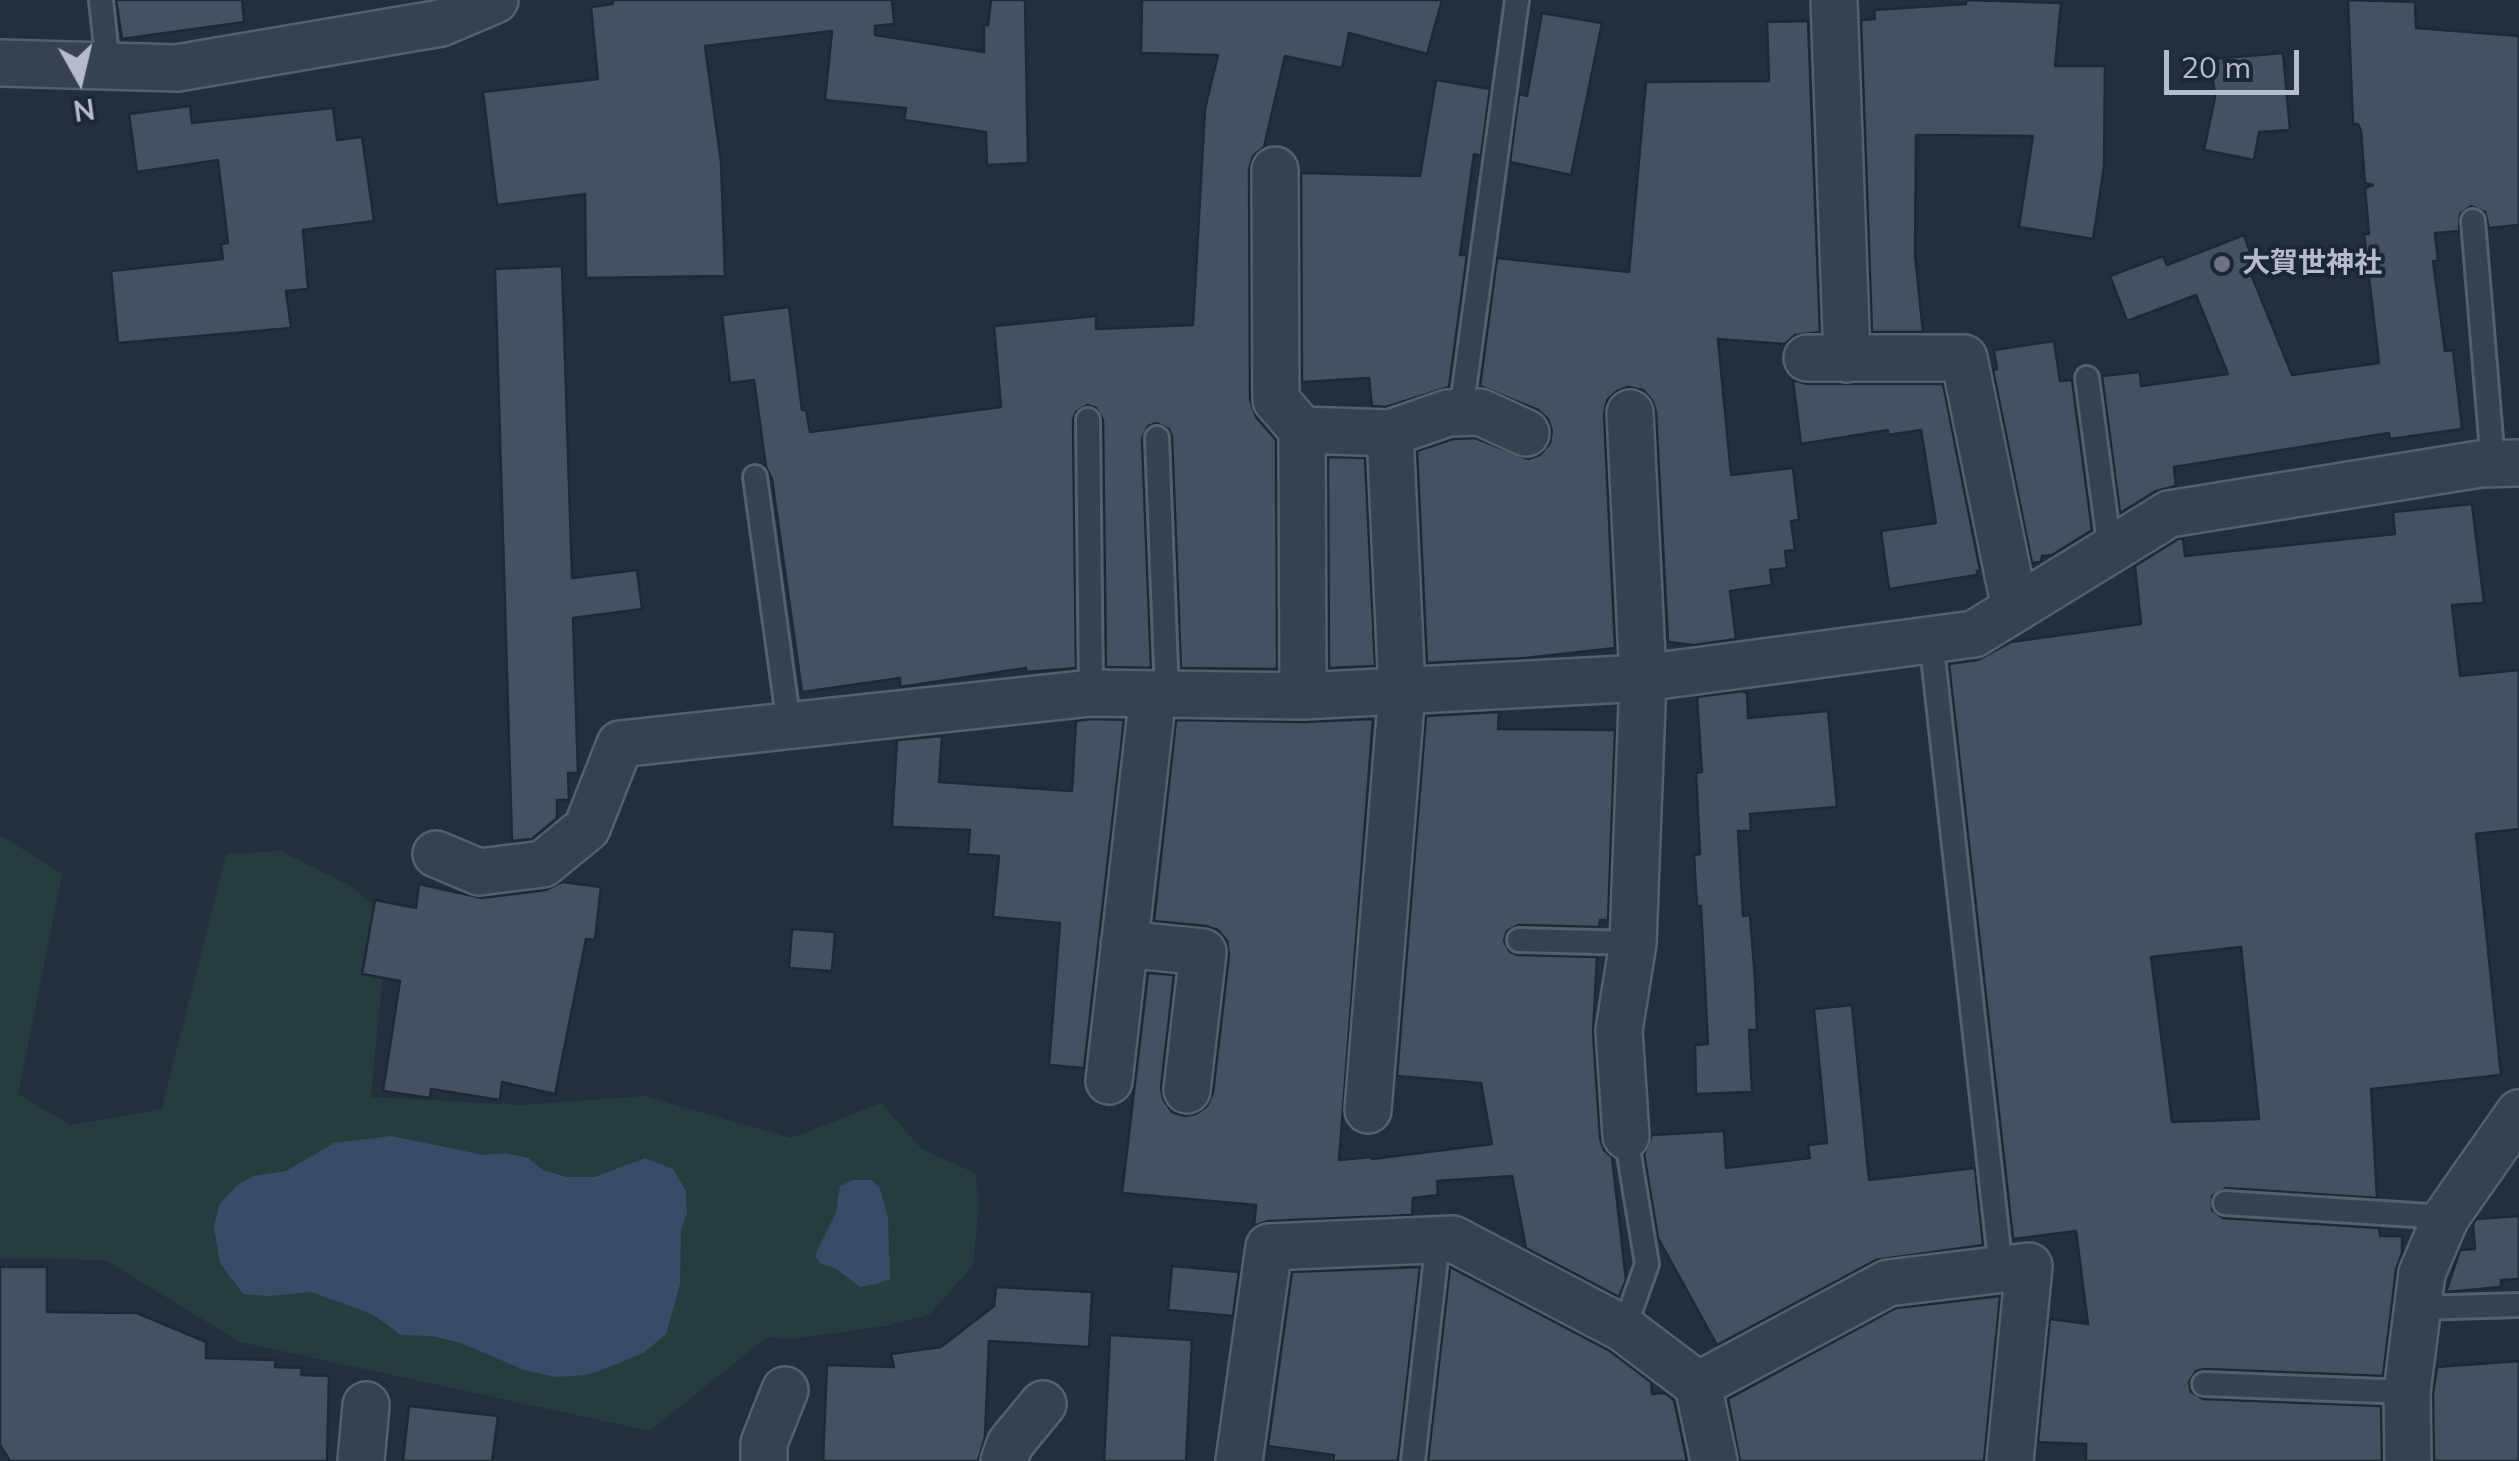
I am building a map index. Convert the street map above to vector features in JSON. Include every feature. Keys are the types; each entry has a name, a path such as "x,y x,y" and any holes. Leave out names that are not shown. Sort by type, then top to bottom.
{"street":[{"path":"1834,0 1827,359 1964,358 2015,609"},
{"path":"0,63 177,68 441,23 483,3"},
{"path":"1275,170 1276,400 1302,430 1303,696"},
{"path":"1302,430 1390,433 1448,413 1480,412 1526,433"},
{"path":"1626,1136 1620,1030 1633,943 1642,678 1630,413"},
{"path":"1368,1110 1402,691 1390,433"},
{"path":"436,854 480,872 543,864 587,828 620,744 1091,693 1303,696 1642,678 1974,634 2169,514 2506,463"},
{"path":"1109,1081 1124,944 1160,694"},
{"path":"1124,944 1203,952 1188,1090"},
{"path":"2408,1461 2407,1392 2422,1273 2446,1218 2519,1113"},
{"path":"1238,1461 1269,1247 1453,1239 1624,1328 1698,1385 1714,1461"},
{"path":"1698,1385 1888,1283 2029,1266 2010,1461"},
{"path":"764,1461 764,1442 786,1390"},
{"path":"1004,1461 1010,1444 1043,1404"},
{"path":"361,1461 366,1405"}],"lane":[{"path":"100,0 108,66"},
{"path":"1461,412 1517,0"},
{"path":"2473,221 2506,463"},
{"path":"2088,378 2110,550"},
{"path":"1088,420 1091,693"},
{"path":"1157,438 1160,694"},
{"path":"754,477 790,725"},
{"path":"1930,639 2001,1270"},
{"path":"1520,940 1633,943"},
{"path":"1624,1328 1647,1264 1626,1136"},
{"path":"2225,1204 2446,1218"},
{"path":"1413,1461 1438,1240"},
{"path":"2418,1308 2519,1305"},
{"path":"2204,1384 2407,1392"}],"green space":[{"path":"0,835 62,874 18,1094 71,1125 162,1109 226,854 281,851 352,887 388,917 371,1097 521,1105 644,1096 791,1138 881,1103 922,1149 975,1173 979,1204 973,1265 930,1314 886,1326 790,1339 767,1337 650,1431 240,1342 105,1260 0,1258"}],"water":[{"path":"391,1136 484,1155 506,1153 528,1158 543,1170 566,1177 595,1177 645,1158 673,1169 686,1191 687,1214 681,1228 680,1284 666,1334 643,1353 607,1368 587,1375 555,1377 524,1370 461,1343 432,1336 401,1335 372,1314 311,1292 243,1294 220,1263 214,1227 219,1205 236,1186 253,1176 286,1171 334,1143"},
{"path":"853,1180 872,1180 880,1189 888,1217 890,1279 860,1287 835,1268 820,1263 815,1255 836,1213 840,1186"}],"building":[{"path":"116,0 242,0 244,22 122,39"},
{"path":"613,0 892,0 894,24 875,26 875,35 984,52 984,25 988,25 991,0 1025,0 1028,163 987,165 986,132 904,120 906,108 825,100 832,31 705,46 721,162 725,276 586,278 585,194 497,205 483,92 598,79 591,7 613,4"},
{"path":"1142,0 1442,0 1427,54 1349,33 1342,68 1285,56 1264,147 1253,156 1249,169 1250,400 1256,417 1276,440 1277,669 1181,668 1172,437 1169,429 1157,423 1148,426 1142,439 1151,668 1106,667 1103,420 1096,408 1087,405 1076,412 1073,420 1076,668 1026,672 1026,668 900,687 900,678 802,692 754,380 730,383 722,315 789,307 802,410 806,410 810,432 1001,407 994,326 1096,316 1096,329 1193,325 1205,109 1218,55 1141,53"},
{"path":"1966,0 2061,3 2055,66 2105,66 2104,167 2093,239 2019,227 2033,136 1916,135 1915,255 1923,332 1872,332 1861,20 1875,19 1874,10 1966,4"},
{"path":"2348,0 2415,2 2416,28 2519,36 2519,225 2489,228 2485,212 2471,206 2460,214 2459,231 2435,233 2438,261 2433,261 2445,351 2453,350 2462,429 2390,439 2389,433 2174,467 2176,486 2156,491 2120,513 2102,376 2140,372 2141,386 2228,374 2196,295 2127,321 2110,276 2163,256 2167,265 2244,235 2257,272 2251,274 2292,375 2379,363 2364,234 2369,234 2365,188 2373,185 2365,183 2361,131 2358,124 2353,124"},
{"path":"1542,13 1602,23 1571,175 1510,162 1519,94 1527,96"},
{"path":"1808,21 1820,332 1795,335 1785,344 1718,339 1731,475 1793,468 1799,520 1791,521 1795,550 1785,551 1787,568 1770,570 1772,585 1730,591 1736,639 1694,645 1668,642 1656,412 1643,390 1628,387 1607,400 1604,414 1615,648 1427,663 1417,451 1453,439 1475,438 1528,459 1540,455 1550,443 1548,419 1538,410 1480,386 1497,258 1629,272 1646,82 1769,81 1767,22"},
{"path":"2283,53 2290,130 2259,132 2254,160 2204,150 2215,97 2211,59"},
{"path":"1436,80 1490,89 1481,156 1474,154 1460,255 1467,255 1449,387 1386,407 1372,406 1369,378 1302,382 1301,173 1420,176"},
{"path":"190,106 192,123 333,108 337,140 362,137 374,221 303,230 308,289 286,291 291,328 118,343 111,271 223,259 221,244 228,243 218,160 137,172 129,114"},
{"path":"562,266 572,578 637,570 642,609 573,618 578,773 568,773 569,800 557,800 557,818 532,839 512,841 495,269"},
{"path":"2054,341 2060,381 2072,380 2092,530 2052,555 2042,556 2041,562 2032,563 1993,370 1997,369 1994,350"},
{"path":"1793,380 1807,384 1943,384 1980,570 1977,575 1889,589 1881,531 1936,523 1921,430 1888,435 1888,430 1801,444"},
{"path":"1328,457 1365,458 1375,666 1329,668"},
{"path":"2472,504 2484,603 2452,605 2460,676 2519,670 2519,829 2476,834 2501,1075 2371,1089 2377,1198 2226,1188 2212,1196 2212,1210 2223,1218 2379,1228 2380,1236 2402,1236 2383,1376 2205,1369 2196,1371 2189,1382 2191,1392 2203,1399 2381,1406 2382,1461 2086,1461 2086,1444 2038,1442 2050,1319 2088,1324 2076,1231 2013,1239 1949,664 1978,660 2011,642 2141,624 2135,566 2178,539 2183,538 2185,556 2395,534 2393,512","holes":["2241,947 2259,1119 2172,1122 2151,957"]},
{"path":"1747,693 1748,718 1828,711 1837,807 1750,814 1751,831 1738,831 1743,916 1750,915 1755,980 1757,1030 1749,1030 1752,1092 1696,1094 1695,1045 1708,1044 1701,906 1697,906 1694,855 1700,854 1696,773 1702,772 1697,697"},
{"path":"1499,712 1498,729 1615,730 1608,920 1600,920 1599,927 1518,925 1507,931 1504,941 1510,952 1518,955 1597,957 1593,1032 1600,1138 1604,1150 1612,1157 1626,1280 1619,1297 1526,1248 1512,1176 1437,1181 1438,1195 1413,1198 1412,1215 1268,1221 1254,1226 1256,1205 1122,1193 1148,973 1174,975 1161,1087 1163,1099 1172,1112 1196,1114 1207,1106 1213,1093 1229,955 1227,941 1218,930 1154,921 1176,720 1373,719 1339,1160 1492,1144 1481,1083 1397,1076 1426,716"},
{"path":"1124,720 1084,1068 1049,1065 1060,923 993,917 999,856 968,854 970,830 892,827 897,740 942,736 939,782 1072,791 1076,721"},
{"path":"562,882 601,887 595,940 586,939 555,1094 502,1082 500,1100 431,1089 430,1098 383,1091 400,981 362,974 375,900 416,908 419,884 482,898 546,890"},
{"path":"792,929 835,932 832,971 789,968"},
{"path":"1852,1005 1869,1180 1975,1168 1983,1245 1876,1260 1717,1345 1658,1238 1644,1154 1652,1135 1724,1131 1726,1168 1810,1158 1808,1145 1827,1143 1814,1009"},
{"path":"2519,1216 2519,1279 2501,1280 2501,1287 2446,1292 2460,1250 2475,1249 2476,1219"},
{"path":"1172,1266 1239,1272 1233,1316 1168,1310"},
{"path":"0,1267 47,1267 47,1312 137,1313 206,1342 206,1358 276,1360 275,1367 302,1368 301,1375 329,1376 327,1461 10,1461 0,1445"},
{"path":"1420,1267 1398,1461 1333,1461 1334,1455 1268,1446 1292,1272"},
{"path":"1450,1267 1610,1351 1651,1382 1652,1394 1665,1393 1674,1400 1687,1461 1428,1461"},
{"path":"996,1287 1092,1292 1089,1347 989,1341 985,1437 978,1461 823,1461 827,1365 894,1367 891,1354 941,1347 994,1306"},
{"path":"2000,1296 1984,1461 1740,1461 1728,1399 1896,1308"},
{"path":"1110,1335 1192,1340 1186,1461 1104,1461"},
{"path":"2519,1361 2519,1461 2434,1461 2433,1393 2437,1367"},
{"path":"409,1406 498,1416 492,1461 403,1461"}],"place":[{"name":"大賀世神社","path":"2222,264"}]}
